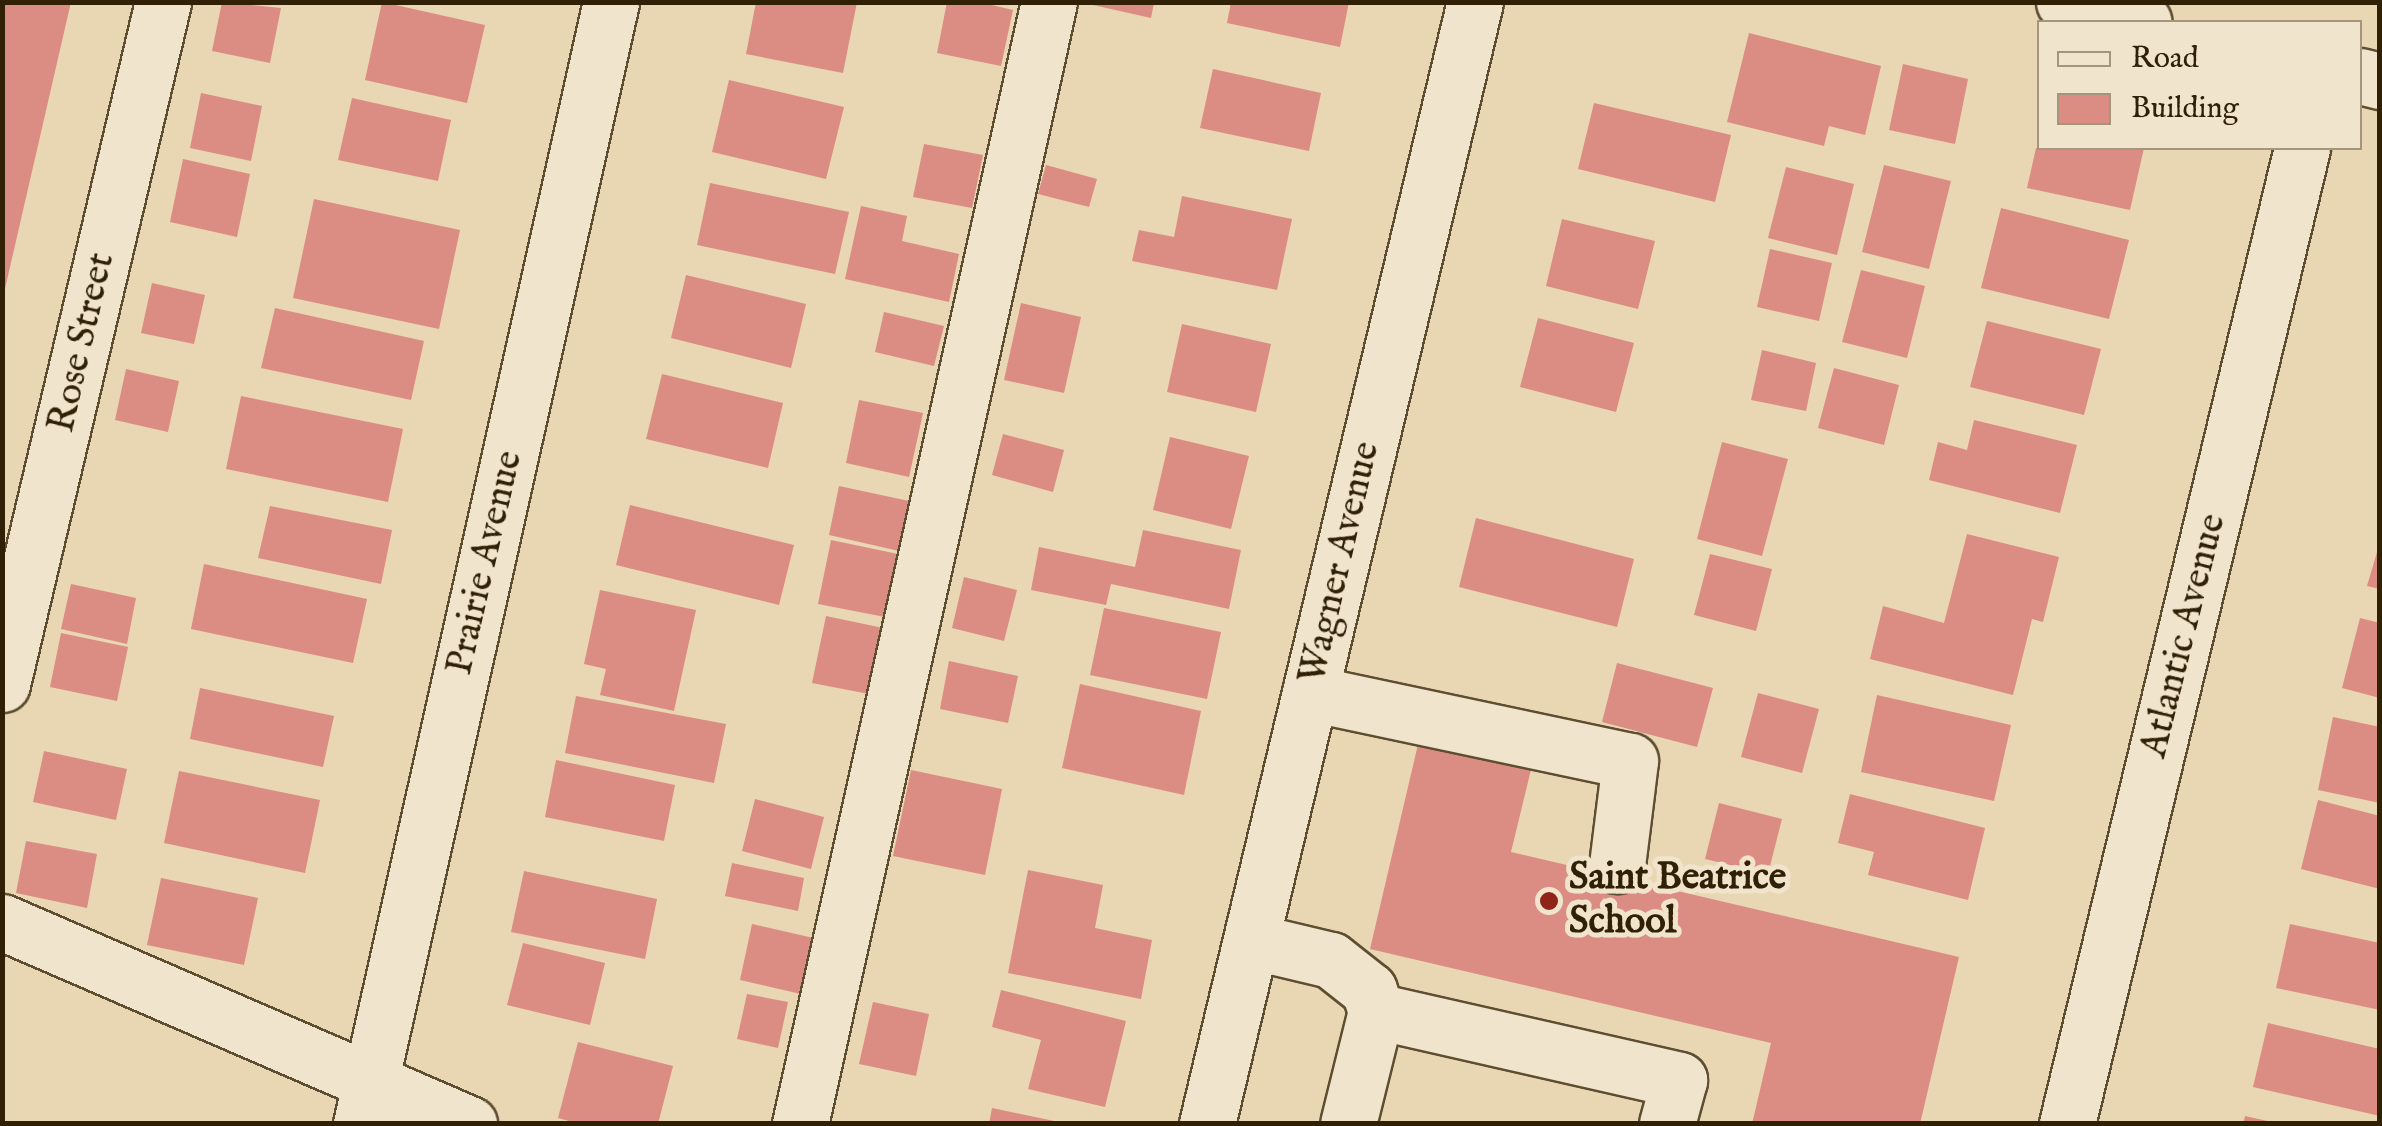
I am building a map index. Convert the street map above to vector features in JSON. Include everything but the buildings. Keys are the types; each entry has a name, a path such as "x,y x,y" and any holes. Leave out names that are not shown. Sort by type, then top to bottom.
{"street":[{"name":"Rose Street","path":"2,684 163,2"},
{"name":"Prairie Avenue","path":"366,1103 611,2"},
{"path":"800,1124 1050,2"},
{"name":"Wagner Avenue","path":"1206,1124 1475,2"},
{"path":"2064,2 2136,20"},
{"name":"Atlantic Avenue","path":"2067,1124 2302,150"},
{"path":"1310,693 1630,761 1617,865"},
{"path":"2,922 366,1103 469,1124"},
{"path":"1251,940 1331,960 1369,990 1376,1010 1348,1124"},
{"path":"1376,1010 1673,1102"}],"place":[{"name":"Saint Beatrice School","path":"1549,901"}]}
